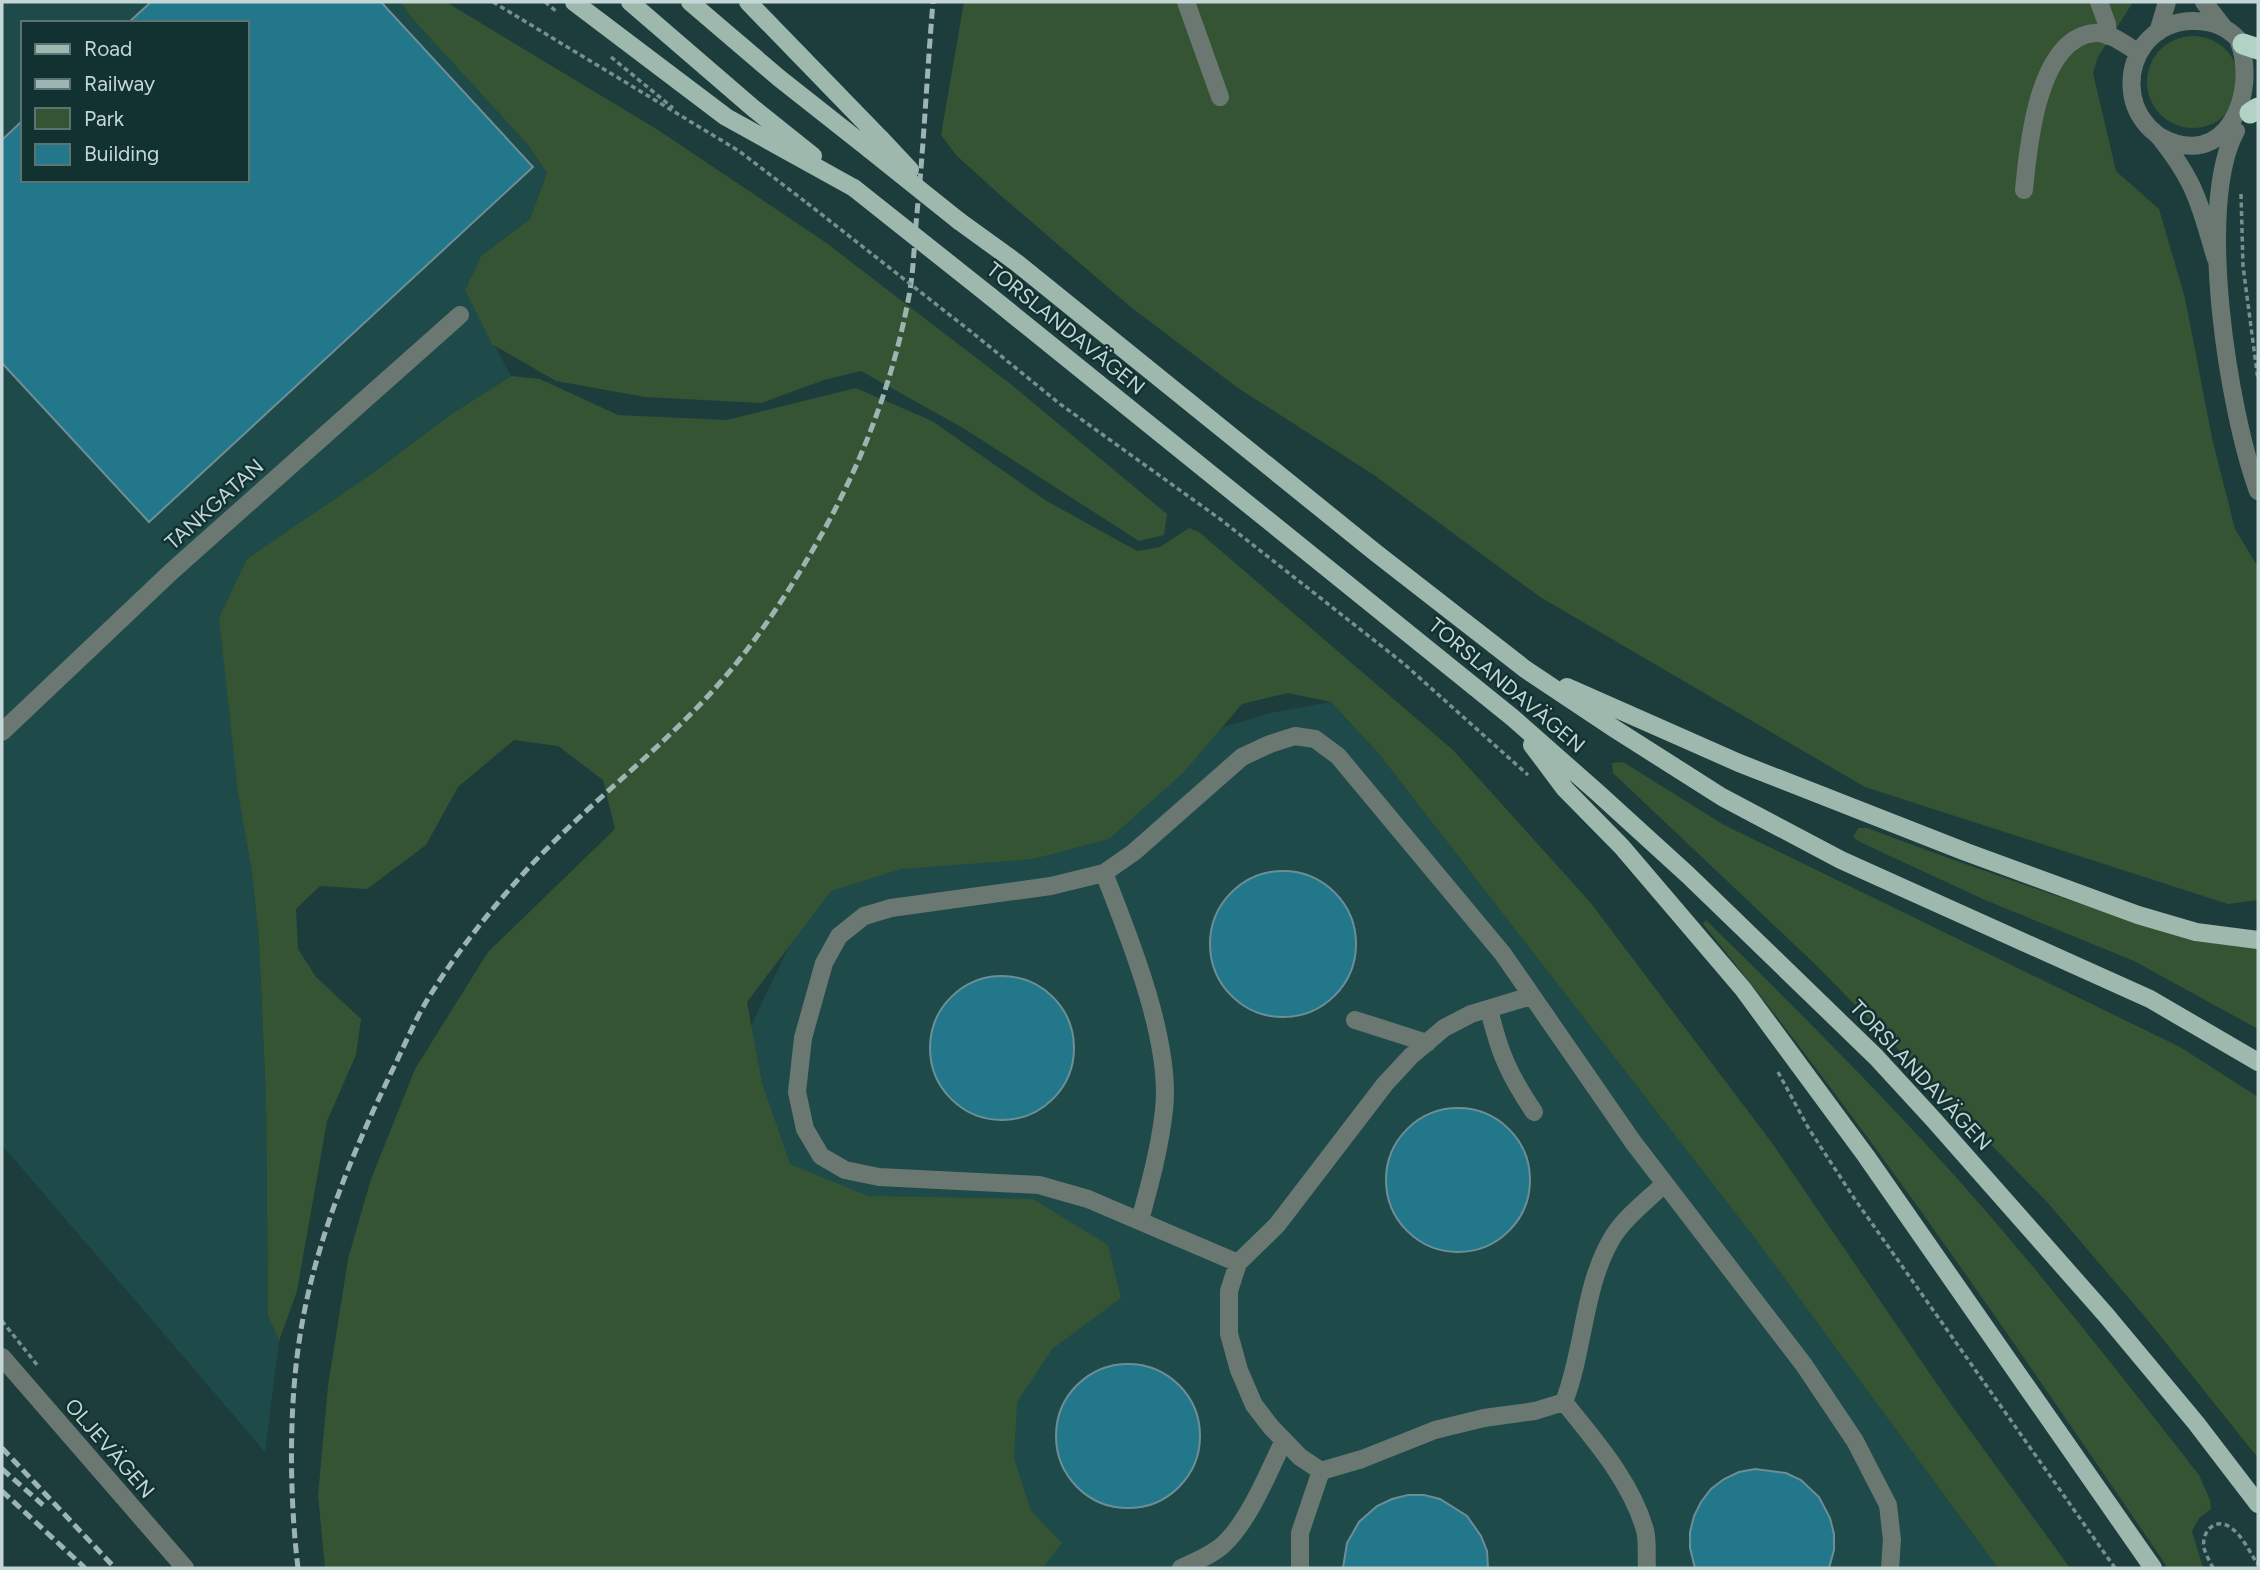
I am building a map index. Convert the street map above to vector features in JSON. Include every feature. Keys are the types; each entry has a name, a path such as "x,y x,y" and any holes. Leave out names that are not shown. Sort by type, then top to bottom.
{"main road":[{"path":"574,2 726,117 854,188"},
{"name":"TORSLANDAVÄGEN","path":"630,2 753,108 1513,718 1688,875 1876,1057 2054,1254 2196,1423 2258,1504"},
{"name":"TORSLANDAVÄGEN","path":"691,2 779,78 875,144 958,221 1017,263 1156,374 1260,462 1525,668 1615,729 1734,803 1841,860 2150,999 2258,1062"},
{"path":"748,2 875,144"},
{"path":"1525,668 1739,763 2138,915 2196,932 2258,940"},
{"path":"1513,718 1565,789 1622,848 1743,989 1866,1156 2153,1568"}],"street":[{"path":"1186,2 1220,97"},
{"path":"2099,2 2107,24 2108,36"},
{"path":"2158,32 2167,2"},
{"path":"2204,2 2224,28"},
{"path":"2216,259 2192,186 2179,162 2145,123 2133,98 2133,71 2139,54 2158,32 2174,24 2190,21 2208,22 2224,28 2250,46 2256,77 2254,110 2236,130 2227,146 2221,173 2216,259 2241,433 2258,491"},
{"path":"2024,190 2028,144 2043,85 2063,47 2074,38 2097,33 2122,42 2139,54"},
{"path":"2159,136 2178,144 2199,146 2219,142 2236,130"},
{"name":"TANKGATAN","path":"2,732 172,571 460,315"},
{"path":"1238,1264 1088,1199 1039,1185 879,1177 845,1170 821,1156 805,1129 797,1092 803,1038 824,963 839,936 864,916 891,908 1051,886 1104,873 1145,843 1242,757 1295,736 1315,739 1338,756 1472,914 1664,1184 1804,1365 1855,1441 1888,1505 1892,1540 1890,1568"},
{"path":"1104,873 1125,926 1151,1008 1162,1058 1165,1108 1155,1164 1140,1220"},
{"path":"1321,1471 1300,1457 1254,1405 1229,1334 1229,1291 1238,1264 1277,1225 1385,1084 1427,1043 1444,1028 1471,1014 1531,996"},
{"path":"1489,1009 1499,1049 1514,1082 1534,1112"},
{"path":"1355,1020 1427,1043"},
{"path":"1564,1402 1574,1376 1601,1259 1616,1233 1664,1184"},
{"name":"OLJEVÄGEN","path":"2,1357 184,1568"},
{"path":"1321,1471 1362,1459 1435,1430 1484,1418 1535,1411 1564,1402"},
{"path":"1564,1402 1614,1465 1634,1501 1646,1532 1647,1568"},
{"path":"1181,1568 1200,1560 1224,1544 1243,1519 1284,1440"},
{"path":"1300,1568 1300,1533 1321,1471"}],"path":[{"path":"493,2 739,151 1069,411 1220,519 1403,663 1534,780"},
{"path":"1773,1063 1809,1129 1854,1198 2115,1568"},
{"path":"2213,1568 2204,1548 2204,1538 2206,1532 2216,1524 2224,1524 2232,1529 2258,1563"}],"shaded area":[{"path":"2,2 401,2 410,16 528,145 547,173 530,219 481,256 465,289 511,376 450,415 373,473 252,872 259,941 266,1099 268,1316 279,1341 265,1452 2,1145"},
{"path":"1331,702 1379,754 1757,1241 1998,1568 521,1568 690,1154 820,881 1152,749 1270,713"}],"green space":[{"path":"401,2 446,2 658,130 825,242 1013,386 1167,514 1164,535 1139,541 963,428 861,371 824,380 761,403 645,397 556,381 492,344 465,290 481,256 530,219 547,173 528,145 410,16"},
{"path":"964,2 2133,2 2098,57 2093,73 2116,171 2159,209 2185,298 2212,438 2235,529 2258,567 2258,900 2228,904 1865,787 1540,597 1374,475 1238,388 1132,308 957,156 941,135"},
{"path":"2193,36 2211,40 2225,50 2235,64 2239,82 2235,100 2225,114 2211,124 2193,128 2175,124 2161,114 2151,100 2147,82 2151,64 2161,50 2175,40"},
{"path":"511,376 540,379 618,415 727,420 856,388 932,421 1045,500 1137,551 1160,547 1189,528 1199,532 1453,750 1590,902 1772,1143 1950,1403 2070,1568 1998,1568 1757,1241 1379,754 1331,702 1288,693 1242,704 1184,772 1109,839 1033,859 901,869 831,891 747,1002 762,1083 790,1164 868,1196 1033,1199 1108,1245 1121,1298 1052,1349 1017,1402 1014,1458 1031,1511 1062,1543 1044,1566 325,1568 318,1495 328,1386 348,1259 371,1179 415,1069 488,952 615,829 603,780 558,746 514,740 458,787 426,845 367,889 320,886 296,909 298,949 316,977 361,1019 356,1055 327,1121 297,1291 279,1341 268,1316 266,1099 259,941 252,872 238,792 219,618 247,559 373,473 450,415"},
{"path":"1623,762 1724,825 2180,1047 2258,1097 2258,1458 2150,1323 2047,1202 1816,965 1613,773 1612,763"},
{"path":"1858,828 1867,828 2154,928 2216,943 2258,947 2258,1029 2134,961 1985,900 1862,843 1853,837"},
{"path":"1706,920 1863,1078 1986,1211 2199,1475 2211,1509 2199,1518 2192,1531 2203,1568 2168,1568 1942,1241 1825,1080 1703,924"}],"building":[{"path":"151,2 381,2 533,167 149,522 2,363 2,140 21,122 21,182 248,182 248,21 130,21"},
{"path":"1283,871 1311,877 1334,893 1350,916 1356,944 1350,972 1334,995 1311,1011 1283,1017 1255,1011 1232,995 1216,972 1210,944 1216,916 1232,893 1255,877"},
{"path":"1002,976 1030,981 1053,997 1069,1020 1074,1048 1069,1076 1053,1099 1030,1115 1002,1120 974,1115 951,1099 935,1076 930,1048 935,1020 951,997 974,981"},
{"path":"1458,1108 1486,1113 1509,1129 1525,1152 1530,1180 1525,1208 1509,1231 1486,1247 1458,1252 1430,1247 1407,1231 1391,1208 1386,1180 1391,1152 1407,1129 1430,1113"},
{"path":"1128,1364 1156,1369 1179,1385 1195,1408 1200,1436 1195,1464 1179,1487 1156,1503 1128,1508 1100,1503 1077,1487 1061,1464 1056,1436 1061,1408 1077,1385 1100,1369"},
{"path":"1755,1469 1786,1473 1801,1480 1819,1497 1830,1518 1834,1534 1834,1550 1829,1568 1695,1568 1690,1548 1690,1532 1701,1502 1711,1489 1724,1479"},
{"path":"1408,1495 1440,1499 1467,1516 1481,1536 1487,1551 1488,1568 1343,1568 1347,1543 1359,1522 1377,1506"}],"railway":[{"path":"298,1568 292,1462 297,1357 321,1247 332,1211 360,1141 417,1019 459,952 545,850 671,734 718,685 785,596 834,511 884,394 908,301 914,257 933,2"},
{"path":"2,1448 115,1568"},
{"path":"2,1469 43,1505"},
{"path":"2,1491 85,1568"}]}
